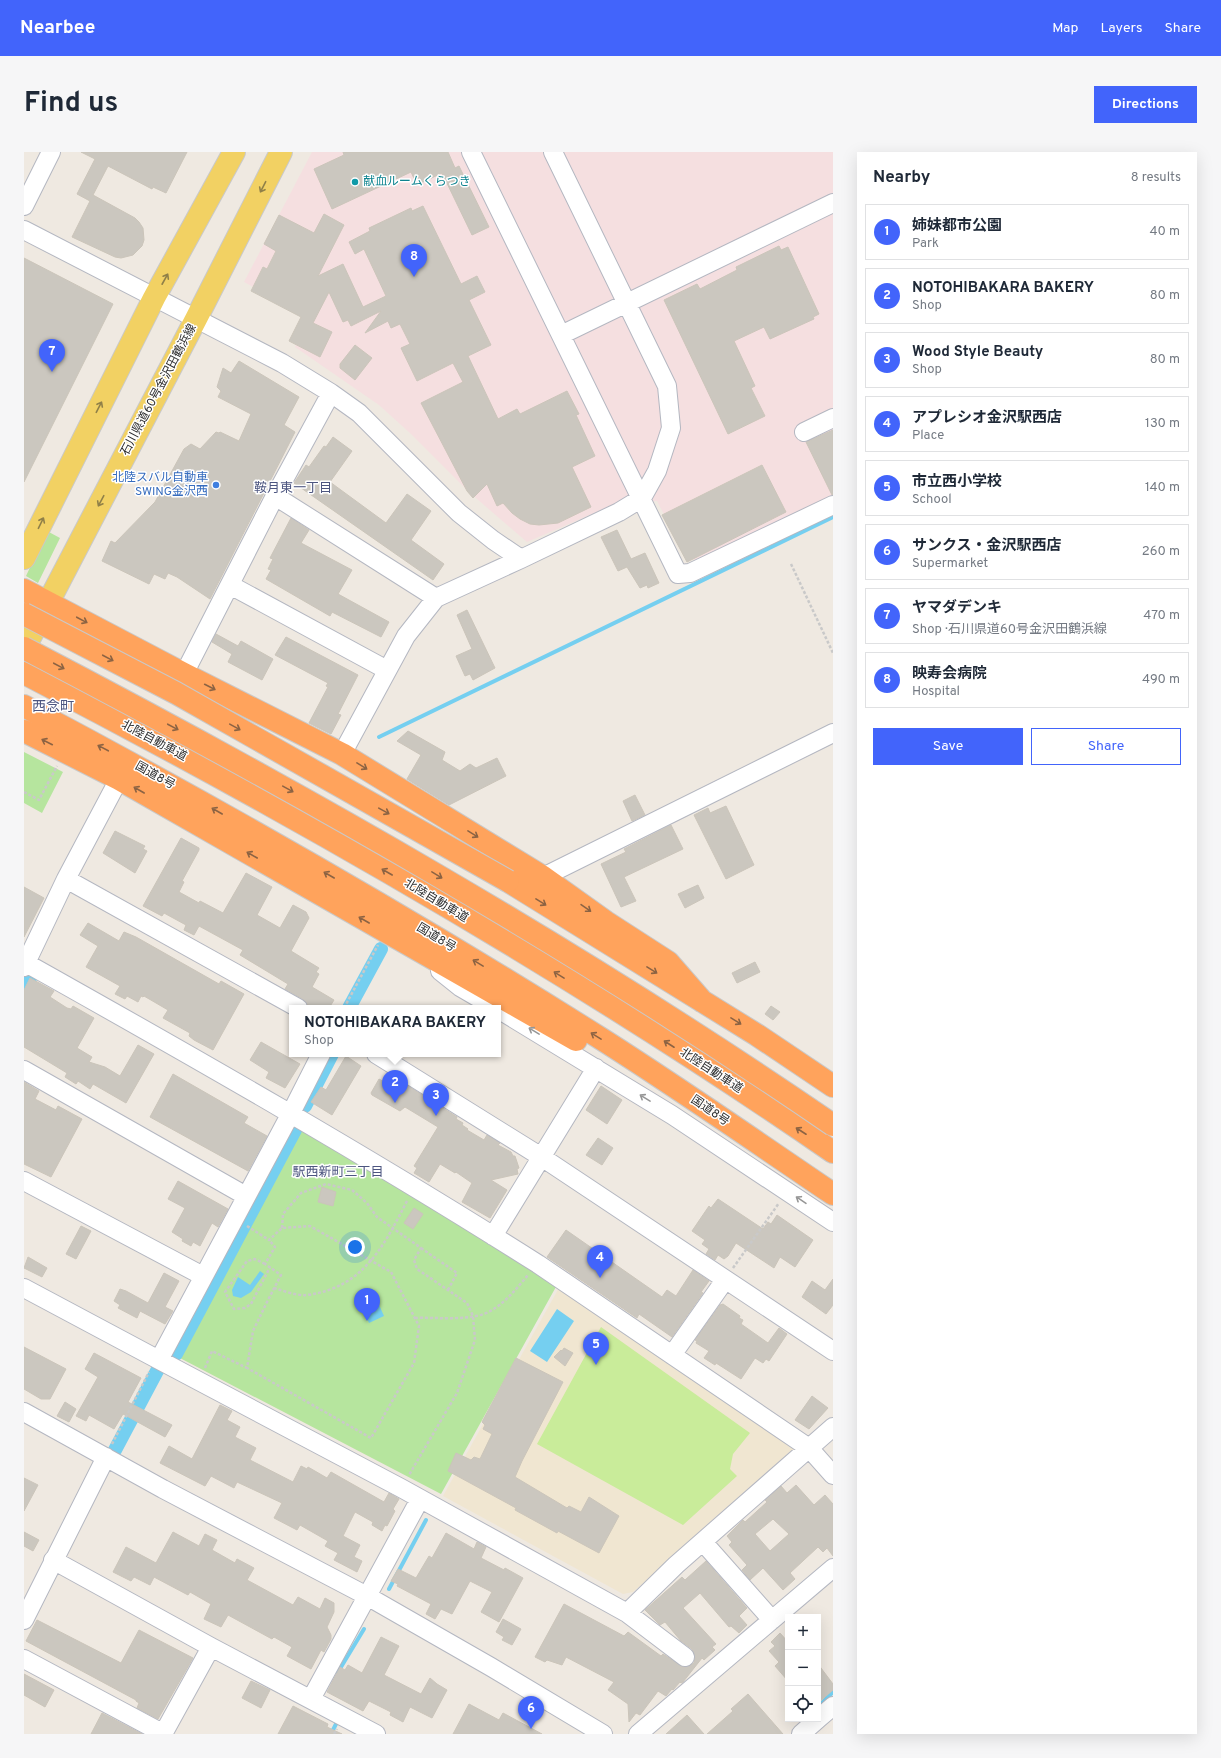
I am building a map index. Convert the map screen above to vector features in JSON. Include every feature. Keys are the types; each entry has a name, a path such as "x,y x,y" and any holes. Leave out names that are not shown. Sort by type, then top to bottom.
{"highway":[{"path":"24,590 184,674 342,754 543,877 606,922 668,962 702,1000"},
{"path":"24,614 176,694 508,881 702,1000 833,1086"},
{"name":"北陸自動車道","path":"24,648 251,769 411,859 679,1023 833,1125"},
{"name":"北陸自動車道","path":"24,673 245,791 526,954 664,1040 833,1152"},
{"name":"国道8号","path":"24,706 160,778 374,901 511,983 602,1040 833,1194"},
{"path":"24,731 119,778 386,939 575,1039 661,1093 701,1115 746,1135"}],"main road":[{"path":"24,558 74,455 154,298 234,152"},
{"name":"石川県道60号金沢田鶴浜線","path":"24,648 196,319 281,152"}],"street":[{"path":"24,206 51,152"},
{"path":"471,152 678,574 690,573 833,505"},
{"path":"342,754 406,636 436,598 522,559 619,512 642,498 657,471 671,428 667,386 553,152"},
{"path":"561,334 833,203"},
{"path":"24,230 282,363 331,393 359,413 459,512 492,540 522,559"},
{"path":"184,674 275,496 331,393"},
{"path":"804,432 833,418"},
{"path":"275,496 436,598"},
{"path":"230,585 387,670"},
{"path":"543,877 833,733"},
{"path":"119,778 66,879 25,965 291,1113 414,1186 538,1264 810,1448 833,1474"},
{"path":"66,879 293,1005"},
{"path":"386,939 491,1005"},
{"path":"501,1011 672,1115 829,1215"},
{"path":"159,1360 291,1113 319,1057"},
{"path":"381,1057 543,1158 833,1351"},
{"path":"493,1236 543,1158 596,1068"},
{"path":"24,1070 246,1196"},
{"path":"672,1115 701,1115"},
{"path":"24,1181 203,1276"},
{"path":"672,1355 725,1280"},
{"path":"24,1288 402,1488 528,1557 627,1613 685,1657"},
{"path":"24,1412 367,1596 491,1667 603,1734"},
{"path":"627,1613 703,1542 833,1427"},
{"path":"24,1620 106,1457"},
{"path":"312,1699 420,1499"},
{"path":"703,1542 772,1620"},
{"path":"53,1560 211,1647 376,1734"},
{"path":"638,1734 833,1568"},
{"path":"24,1659 164,1734 211,1647"},
{"path":"821,1716 833,1706"},
{"path":"801,1734 815,1722"}],"path":[{"path":"790,564 833,653"},
{"path":"24,792 39,800 59,764"},
{"path":"346,1005 386,939"},
{"path":"282,1228 283,1214 301,1193 326,1184 352,1190 367,1203 377,1217 392,1229 457,1273 448,1290"},
{"path":"274,1288 306,1295 334,1288 355,1277 372,1261 392,1229 414,1186"},
{"path":"725,1280 783,1197"},
{"path":"247,1226 269,1240 275,1247 265,1264"},
{"path":"198,1381 212,1351 247,1368 371,1438 414,1363 419,1326 391,1272 310,1226 282,1228 269,1240"},
{"path":"402,1488 457,1393 475,1340 472,1316 467,1303 417,1269 414,1260 421,1248"},
{"path":"247,1368 253,1331 281,1275 270,1267 255,1259 247,1261 225,1292 234,1309 245,1308 251,1304 270,1267"},
{"path":"415,1318 466,1318 491,1311 511,1295 538,1264"},
{"path":"106,1457 152,1366 159,1360"}],"shaded area":[{"path":"312,152 833,152 833,497 698,561 686,557 657,501 613,505 527,542 470,493 411,434 379,405 295,347 309,317 244,282"},
{"path":"560,1286 795,1449 633,1592 623,1594 443,1496"}],"green space":[{"path":"47,531 60,538 38,583 26,576"},
{"path":"24,752 63,772 42,813 24,803"},
{"path":"302,1125 557,1285 441,1494 178,1357"},
{"path":"601,1327 750,1433 733,1454 730,1469 737,1476 683,1525 537,1444"}],"water":[{"path":"260,1271 264,1274 251,1292 241,1298 233,1296 232,1290 238,1277 250,1285"},
{"path":"376,1298 384,1316 369,1323 361,1305"},
{"path":"557,1309 574,1321 547,1362 530,1351"}],"building":[{"path":"81,152 187,152 166,193 153,187 152,189 108,166 93,195 135,218 143,228 144,240 142,246 133,255 121,258 115,257 72,237 90,201 77,194 95,159"},
{"name":"献血ルームくらつき","path":"343,152 448,152 455,168 459,166 489,227 472,235 442,173 417,185 411,172 332,209 314,169 344,155"},
{"path":"423,206 461,284 477,276 485,292 469,300 491,345 468,356 498,419 517,409 520,414 567,391 579,414 576,415 595,456 572,467 591,507 558,523 539,525 530,524 520,519 503,503 497,506 487,484 473,498 467,491 421,403 463,382 453,363 417,381 401,348 410,344 400,324 391,328 388,321 365,333 381,311 351,326 348,320 343,322 329,292 313,323 332,332 320,357 289,341 301,317 251,291 263,267 267,269 276,251 264,244 279,215 314,233 324,214 344,225 318,276 343,264 363,307 386,296 364,249 355,254 349,242 370,231 369,228 411,208 412,211"},
{"path":"779,246 781,250 788,247 819,314 813,317 814,319 770,339 764,327 734,341 755,386 751,388 765,416 728,434 664,300 697,284 700,289 737,270 736,267"},
{"path":"24,258 113,304 24,482"},
{"path":"355,345 372,358 355,380 340,368 340,364"},
{"name":"北陸スバル自動車 SWING金沢西","path":"239,361 299,397 284,425 295,432 210,599 177,577 168,573 165,579 154,574 149,584 102,561 111,541 115,543 155,502 184,449 191,444 200,449 216,432 220,432 239,441 251,414 218,397 221,391 217,387 223,368 231,373"},
{"path":"833,430 833,495 832,495 806,442"},
{"path":"333,437 352,451 330,482 386,523 407,494 431,511 411,540 444,564 433,580 294,483 306,465 309,467 324,446 326,447"},
{"path":"762,465 786,512 687,562 662,515"},
{"path":"291,518 309,530 301,543 352,570 338,594 389,622 381,637 332,612 330,616 266,579 271,570 268,569 273,559 270,558"},
{"path":"617,530 631,559 645,553 659,583 648,588 647,585 640,588 627,567 618,571 601,537"},
{"path":"467,610 495,668 473,680 470,674 465,676 456,656 472,649 457,615"},
{"path":"216,634 238,646 241,641 273,659 262,680 228,662 232,654 212,642"},
{"path":"286,637 358,675 338,714 341,715 331,734 309,723 328,687 326,686 328,683 275,655"},
{"path":"408,731 445,752 442,760 460,771 470,764 476,768 497,758 506,776 449,805 407,779 421,755 397,741"},
{"path":"635,795 645,815 632,821 623,801"},
{"path":"726,806 754,865 726,879 694,815 708,808 710,813"},
{"path":"671,825 683,849 624,877 636,901 621,907 601,864 626,852 624,849"},
{"path":"115,831 145,846 143,849 147,851 135,873 103,853"},
{"path":"181,838 199,848 199,850 182,881 184,882 179,892 199,903 200,901 223,913 246,873 272,887 257,915 280,928 293,905 306,912 309,918 291,951 319,968 316,972 319,974 312,987 334,1000 331,1005 308,1005 303,999 285,989 288,984 240,955 243,950 199,926 194,935 184,930 186,925 164,913 162,916 143,906"},
{"path":"698,885 704,898 685,908 678,894"},
{"path":"24,887 44,898 24,937"},
{"path":"88,923 119,941 124,932 136,937 219,984 221,981 244,994 213,1050 194,1040 189,1036 190,1033 163,1018 168,1010 144,996 141,996 138,1002 127,996 125,999 115,994 120,986 86,967 98,946 80,935"},
{"path":"755,962 760,972 737,983 732,973"},
{"path":"30,978 54,991 50,997 67,1008 71,1009 73,1006 94,1018 77,1048 92,1057 89,1062 105,1067 120,1076 138,1045 154,1054 126,1103 93,1084 90,1089 78,1081 76,1084 65,1077 67,1073 24,1047 24,990"},
{"path":"771,1006 780,1012 773,1020 765,1014"},
{"path":"261,1042 300,1064 285,1088 266,1078 269,1072 250,1060"},
{"path":"345,1057 361,1066 332,1115 311,1102 321,1087 326,1090"},
{"path":"173,1074 248,1117 244,1123 267,1136 248,1171 150,1117"},
{"path":"379,1079 393,1087 397,1079 457,1117 456,1119 463,1123 462,1125 468,1129 467,1130 484,1140 487,1135 500,1143 498,1145 515,1156 519,1168 517,1169 518,1174 491,1180 507,1190 490,1218 462,1202 472,1183 456,1172 455,1173 440,1164 429,1182 414,1173 417,1168 414,1166 438,1127 405,1107 400,1111 372,1095 371,1093"},
{"path":"24,1082 39,1091 35,1099 56,1110 58,1106 82,1119 51,1177 24,1164"},
{"path":"601,1086 622,1100 607,1124 586,1110"},
{"path":"598,1138 613,1148 602,1165 586,1155"},
{"path":"178,1181 228,1209 218,1227 212,1223 200,1246 193,1242 191,1246 182,1241 183,1239 172,1232 185,1208 168,1199"},
{"path":"322,1187 336,1192 333,1206 318,1202"},
{"path":"718,1199 763,1229 768,1222 771,1224 777,1215 813,1240 795,1267 780,1257 774,1268 736,1243 728,1256 724,1259 718,1255 715,1260 706,1254 709,1249 702,1244 705,1240 692,1231 709,1206 711,1208"},
{"path":"414,1208 423,1214 413,1229 404,1223"},
{"path":"81,1226 91,1231 76,1259 66,1254"},
{"path":"566,1230 662,1297 667,1290 676,1296 693,1270 709,1281 701,1292 703,1293 672,1337 639,1314 637,1318 547,1257"},
{"path":"28,1257 47,1268 42,1277 24,1268"},
{"path":"164,1273 179,1281 165,1307 173,1311 165,1324 140,1311 137,1318 118,1308 120,1305 114,1301 120,1289 148,1303"},
{"path":"833,1279 833,1305 826,1314 802,1297 812,1281 825,1290"},
{"path":"369,1293 373,1302 363,1306 360,1297"},
{"path":"723,1304 740,1316 739,1318 743,1320 741,1324 768,1343 779,1328 787,1334 769,1361 766,1359 763,1363 755,1358 741,1379 716,1363 715,1365 704,1358 709,1351 696,1343 697,1341 695,1340 720,1305"},
{"path":"24,1347 66,1369 50,1399 41,1399 24,1389"},
{"path":"564,1348 573,1353 565,1366 554,1357"},
{"path":"94,1353 141,1378 128,1402 172,1425 165,1437 123,1414 114,1429 89,1415 86,1421 76,1416 98,1377 85,1369"},
{"path":"516,1358 563,1382 515,1477 567,1508 569,1506 581,1512 589,1497 619,1516 599,1553 558,1531 557,1533 515,1510 516,1508 448,1471 456,1453 471,1460 474,1457 480,1459 492,1434 483,1429 485,1425 482,1422"},
{"path":"812,1396 828,1408 809,1429 795,1420"},
{"path":"65,1402 76,1409 69,1422 57,1416"},
{"path":"220,1405 232,1411 227,1420 240,1427 235,1437 256,1448 250,1460 293,1482 301,1466 307,1469 308,1467 327,1478 331,1472 384,1502 389,1493 399,1499 393,1509 395,1511 387,1526 385,1525 382,1531 372,1525 373,1522 355,1512 343,1536 360,1545 354,1557 362,1561 357,1572 334,1560 338,1553 325,1546 328,1541 300,1525 297,1530 274,1518 282,1503 237,1482 234,1488 211,1476 205,1486 160,1463 169,1446 192,1459"},
{"path":"24,1478 38,1485 24,1511"},
{"path":"796,1485 814,1505 825,1495 833,1504 833,1556 827,1548 823,1552 818,1547 790,1573 795,1579 783,1590 763,1568 750,1580 742,1570 747,1565 729,1545 732,1542 727,1536 743,1520 745,1522 767,1502 765,1500 781,1486 787,1493","holes":["773,1519 789,1534 770,1551 755,1534"]},
{"path":"24,1532 39,1540 33,1551 24,1546"},
{"path":"173,1532 199,1546 205,1534 217,1540 212,1550 235,1563 237,1559 254,1568 247,1580 293,1605 298,1597 320,1609 325,1598 334,1603 334,1612 327,1627 331,1635 331,1639 324,1652 321,1650 311,1669 287,1656 292,1647 274,1637 272,1639 228,1615 221,1627 204,1619 211,1604 190,1592 188,1595 154,1577 150,1585 134,1577 131,1581 113,1572 126,1547 156,1563"},
{"path":"446,1533 474,1549 477,1542 486,1547 481,1558 504,1570 505,1568 523,1578 499,1622 481,1612 492,1592 470,1581 452,1614 441,1609 435,1619 426,1614 431,1604 397,1586 398,1584 391,1581 398,1569 416,1578 429,1556 432,1558"},
{"path":"706,1561 747,1608 739,1616 747,1625 739,1633 731,1626 729,1627 700,1593 683,1608 716,1644 712,1647 715,1650 704,1660 702,1658 683,1682 680,1682 666,1696 658,1691 640,1715 636,1713 629,1722 628,1704 608,1690 614,1682 566,1657 562,1665 547,1660 545,1662 535,1657 564,1604 624,1636 628,1632 661,1656 663,1654 683,1667 689,1666 694,1663 695,1658 692,1649 681,1641 665,1622 660,1625 645,1610 682,1577 685,1580"},
{"path":"503,1619 521,1629 512,1645 502,1640 504,1637 496,1632"},
{"path":"37,1620 121,1663 139,1630 193,1658 158,1719 137,1708 139,1703 136,1700 26,1641"},
{"path":"780,1633 785,1639 785,1678 775,1666 779,1662 769,1651 775,1646 771,1642"},
{"path":"381,1637 399,1646 384,1675 421,1694 430,1678 447,1690 432,1718 410,1707 403,1722 390,1715 391,1712 369,1701 363,1711 327,1692 340,1667 345,1670 348,1665 362,1673"},
{"path":"821,1668 833,1684 833,1690 821,1700"},
{"path":"24,1674 54,1690 45,1707 24,1695"},
{"path":"251,1681 270,1690 261,1708 242,1698"},
{"path":"748,1694 783,1734 707,1734 733,1711 731,1709"},
{"path":"469,1704 499,1720 503,1713 542,1734 453,1734"},
{"path":"293,1706 328,1724 327,1727 342,1734 278,1734"},
{"path":"102,1713 142,1734 91,1734"},
{"path":"687,1715 704,1734 666,1734"}],"waterway":[{"path":"379,737 833,517"},
{"path":"351,1005 381,949"},
{"path":"24,989 30,978"},
{"path":"305,1106 330,1057"},
{"path":"176,1354 295,1130"},
{"path":"115,1450 158,1369"},
{"path":"389,1589 426,1520"},
{"path":"338,1672 364,1629"},
{"path":"821,1704 833,1692"},
{"path":"331,1734 339,1718"}],"place":[{"name":"献血ルームくらつき","path":"355,182"},
{"name":"映寿会病院","path":"414,277"},
{"name":"ヤマダデンキ","path":"52,372"},
{"name":"北陸スバル自動車 SWING金沢西","path":"216,485"},
{"name":"NOTOHIBAKARA BAKERY","path":"395,1103"},
{"name":"Wood Style Beauty","path":"436,1116"},
{"name":"アプレシオ金沢駅西店","path":"600,1278"},
{"name":"姉妹都市公園","path":"367,1321"},
{"name":"市立西小学校","path":"596,1365"},
{"name":"サンクス・金沢駅西店","path":"531,1729"}],"district":[{"name":"鞍月東一丁目","path":"293,489"},
{"name":"西念町","path":"53,707"},
{"name":"駅西新町三丁目","path":"338,1173"}]}
